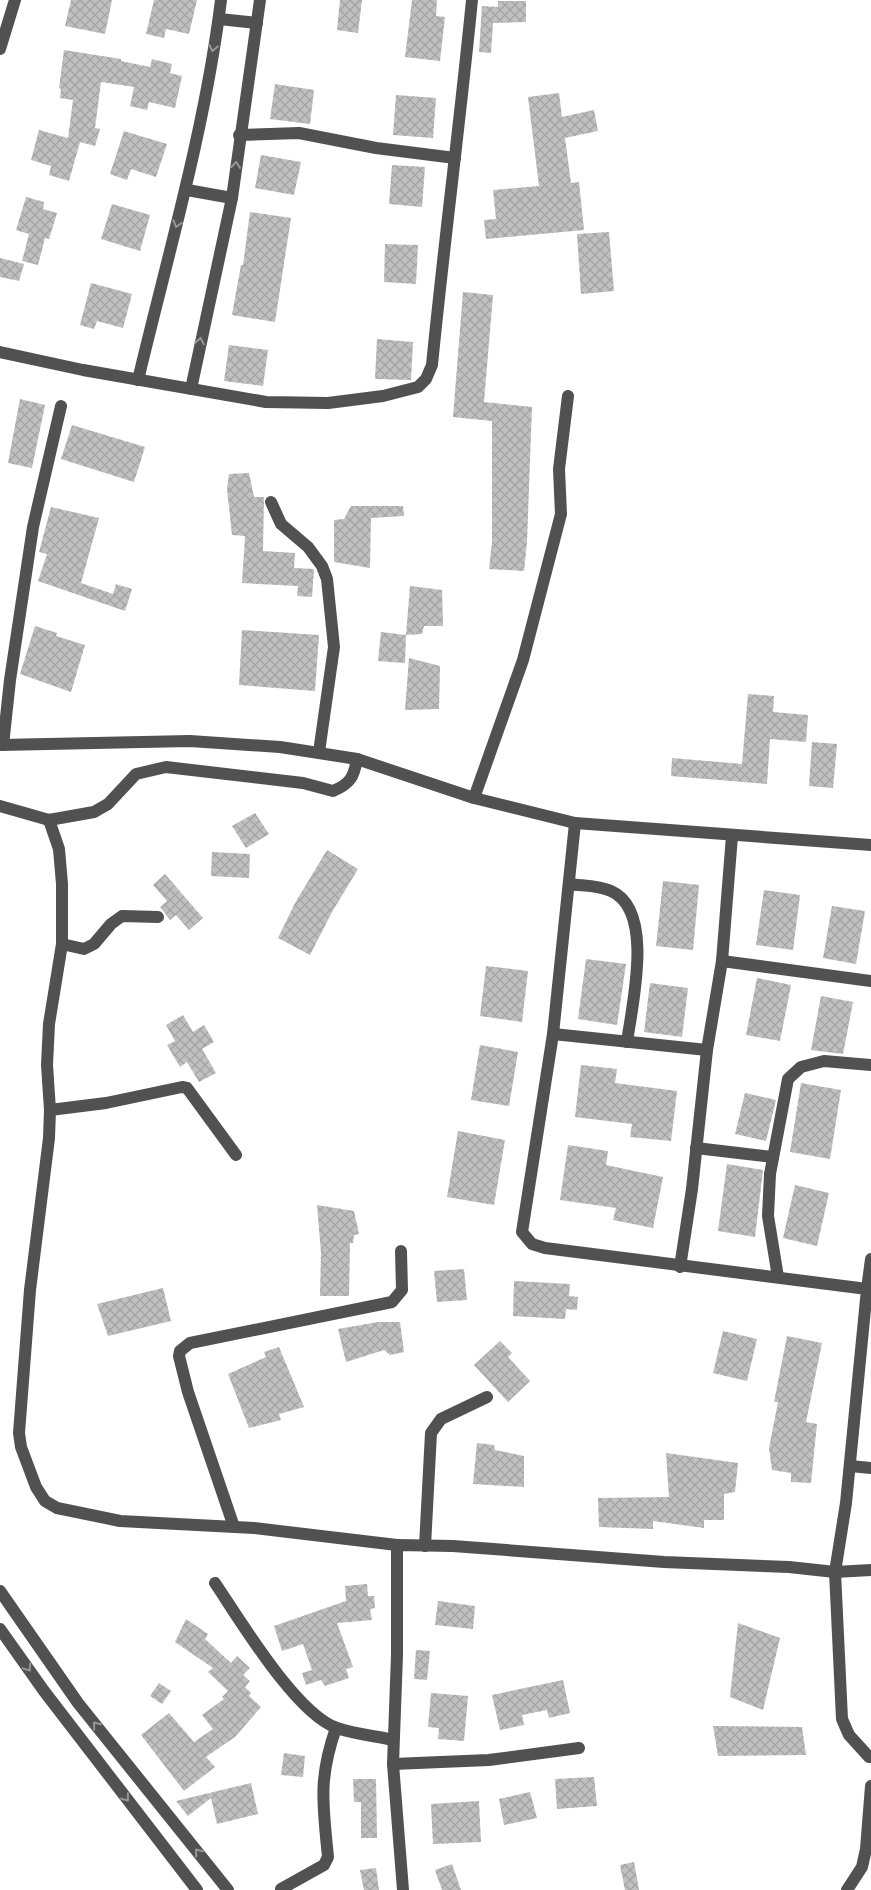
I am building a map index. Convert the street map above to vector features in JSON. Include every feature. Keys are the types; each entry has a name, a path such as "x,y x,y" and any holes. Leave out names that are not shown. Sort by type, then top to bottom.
{"street":[{"path":"0,49 15,0"},
{"path":"138,380 170,246 187,190 221,0"},
{"path":"190,389 232,198 239,135 260,0"},
{"path":"0,352 138,380 266,402 328,403 383,396 418,388 426,379 432,365 444,238 456,158 472,0"},
{"path":"219,19 256,23"},
{"path":"239,135 299,133 376,148 456,158"},
{"path":"187,190 232,198"},
{"path":"474,798 523,660 561,514 560,469 568,396"},
{"path":"61,406 33,527 2,745 190,741 280,747 357,759 474,798 575,822 732,836 871,845"},
{"path":"271,502 281,524 308,547 322,566 327,579 334,647 319,752"},
{"path":"0,806 49,820 94,812 108,804 136,774 147,770 166,768 245,775 303,783 333,791 346,785 354,776 357,759"},
{"path":"49,820 59,849 62,875 62,944 49,1024 47,1065 50,1110 30,1290 19,1433 21,1447 36,1487 45,1501 56,1508 120,1521 234,1527 397,1545 664,1562 789,1567 835,1572 871,1570"},
{"path":"575,822 553,1034 522,1232 532,1244 545,1248 680,1267 869,1289"},
{"path":"680,1267 707,1050 722,961 732,836"},
{"path":"569,884 612,891 624,902 634,918 638,951 627,1042"},
{"path":"62,944 84,949 94,944 111,924 122,916 158,917"},
{"path":"722,961 871,981"},
{"path":"553,1034 707,1050"},
{"path":"778,1278 768,1216 773,1157 788,1079 801,1067 824,1061 871,1065"},
{"path":"50,1110 106,1104 182,1087 187,1088 236,1155"},
{"path":"696,1148 773,1157"},
{"path":"234,1527 188,1392 179,1356 180,1350 190,1343 392,1302 402,1290 401,1251"},
{"path":"870,1760 849,1735 842,1719 835,1572 850,1466 871,1259"},
{"path":"425,1546 431,1433 441,1420 487,1398"},
{"path":"850,1466 871,1468"},
{"path":"397,1545 397,1654 393,1764 403,1890"},
{"path":"215,1583 273,1668 310,1711 336,1728 393,1740"},
{"path":"0,1591 78,1703 228,1890"},
{"path":"0,1628 44,1691 197,1890"},
{"path":"281,1889 324,1865 328,1857 321,1791 326,1755 336,1728"},
{"path":"393,1764 489,1760 579,1748"},
{"path":"848,1890 866,1869 871,1786"}],"building":[{"path":"71,0 112,0 105,34 65,26"},
{"path":"154,0 197,0 189,34 166,29 164,38 146,34"},
{"path":"340,0 362,0 358,33 337,30"},
{"path":"412,0 437,0 436,16 445,17 440,61 405,57"},
{"path":"498,1 526,1 526,22 493,23 491,53 479,52 482,6 498,7"},
{"path":"64,50 121,59 121,61 150,67 152,59 172,64 170,73 182,76 175,108 149,102 147,110 130,106 134,87 101,82 95,128 100,129 95,146 80,142 69,181 49,175 51,166 31,160 39,130 68,138 73,100 60,98 61,89 59,88"},
{"path":"275,84 314,90 310,124 270,119"},
{"path":"559,93 562,117 594,110 598,131 565,138 571,183 579,182 584,230 486,239 484,220 496,219 493,190 539,186 528,97"},
{"path":"396,95 436,98 433,138 393,135"},
{"path":"124,131 167,144 156,177 131,169 127,180 110,174"},
{"path":"261,155 301,162 294,195 255,188"},
{"path":"392,165 425,167 422,207 389,204"},
{"path":"26,197 44,202 43,209 57,213 49,239 45,238 38,265 22,261 29,234 16,230"},
{"path":"112,204 150,215 140,251 101,239"},
{"path":"250,212 291,218 275,322 232,315 241,265 243,265"},
{"path":"609,232 614,291 581,294 577,234"},
{"path":"385,244 418,245 416,284 384,282"},
{"path":"0,258 24,264 19,281 0,277"},
{"path":"91,283 132,294 123,328 97,321 94,329 80,325"},
{"path":"463,292 493,295 484,402 532,407 527,542 524,571 489,569 492,542 492,421 453,417"},
{"path":"377,339 413,342 411,380 375,379"},
{"path":"229,345 268,350 263,386 224,381"},
{"path":"20,399 45,405 32,468 8,463"},
{"path":"72,425 145,447 134,482 61,459"},
{"path":"249,473 254,497 264,497 263,551 295,553 294,568 314,569 312,597 297,596 298,586 242,583 245,536 232,535 227,489 229,474"},
{"path":"351,506 403,506 404,516 371,518 370,568 334,562 334,520 344,519"},
{"path":"51,507 99,518 81,583 113,594 116,584 132,589 125,611 38,581 47,554 39,552"},
{"path":"410,586 442,590 443,626 424,626 422,634 406,635"},
{"path":"35,626 57,633 56,636 85,645 71,692 20,674"},
{"path":"242,630 319,635 315,691 239,685"},
{"path":"381,632 406,635 405,663 378,661"},
{"path":"409,658 440,666 439,709 405,710"},
{"path":"748,694 774,696 773,712 808,715 806,742 770,739 767,784 671,776 672,758 742,764"},
{"path":"812,742 837,744 833,788 809,786"},
{"path":"255,813 269,834 246,848 232,826"},
{"path":"327,850 358,869 332,912 310,955 278,938 295,903"},
{"path":"212,852 250,854 249,878 211,876"},
{"path":"165,874 203,918 189,930 176,915 170,920 160,907 167,901 153,885"},
{"path":"663,881 699,885 693,950 656,946"},
{"path":"764,890 800,895 793,950 756,945"},
{"path":"832,906 865,911 856,964 823,958"},
{"path":"586,959 626,964 617,1025 578,1019"},
{"path":"486,966 528,971 522,1022 480,1016"},
{"path":"757,978 791,985 780,1041 746,1035"},
{"path":"650,983 688,988 682,1037 644,1032"},
{"path":"821,996 853,1002 843,1054 811,1050"},
{"path":"183,1015 193,1032 204,1025 214,1042 202,1049 216,1073 199,1082 187,1062 180,1067 167,1045 175,1041 166,1025"},
{"path":"480,1045 518,1052 509,1106 471,1100"},
{"path":"581,1065 617,1069 615,1083 677,1091 671,1141 630,1137 632,1124 575,1117"},
{"path":"801,1083 841,1090 830,1159 790,1152"},
{"path":"745,1093 776,1100 766,1141 735,1134"},
{"path":"458,1131 505,1140 494,1205 447,1197"},
{"path":"568,1145 608,1151 606,1165 663,1177 653,1228 613,1220 616,1208 560,1200"},
{"path":"727,1164 763,1170 755,1237 718,1231"},
{"path":"795,1185 829,1193 817,1246 783,1238"},
{"path":"317,1205 354,1211 359,1234 354,1235 353,1243 350,1243 349,1296 320,1296 321,1253"},
{"path":"464,1269 467,1300 437,1302 434,1271"},
{"path":"514,1281 570,1284 569,1296 578,1297 577,1310 566,1309 565,1319 513,1316"},
{"path":"163,1288 171,1321 108,1336 97,1304"},
{"path":"378,1322 400,1322 404,1352 390,1355 384,1350 346,1362 338,1329"},
{"path":"723,1331 757,1339 747,1381 713,1373"},
{"path":"787,1336 822,1343 806,1422 817,1424 811,1483 791,1482 791,1473 772,1470 769,1448 778,1402 774,1402"},
{"path":"500,1341 512,1353 508,1357 530,1381 508,1402 474,1365"},
{"path":"279,1347 304,1407 279,1414 281,1420 249,1428 228,1374 266,1357 264,1352"},
{"path":"477,1443 494,1445 495,1450 524,1456 524,1487 473,1484"},
{"path":"666,1453 738,1463 735,1492 724,1494 724,1520 704,1520 704,1528 653,1521 653,1529 599,1527 598,1498 669,1497"},
{"path":"367,1584 368,1596 374,1596 375,1608 370,1609 372,1620 337,1623 353,1667 346,1669 349,1678 325,1686 321,1680 306,1685 302,1673 312,1670 303,1644 282,1651 274,1626 346,1601 345,1586"},
{"path":"438,1601 475,1606 473,1629 435,1625"},
{"path":"186,1619 208,1634 205,1639 231,1663 237,1656 250,1668 243,1675 250,1681 245,1687 251,1693 249,1696 261,1707 235,1737 206,1757 215,1767 184,1791 141,1735 169,1713 194,1742 213,1729 202,1715 224,1699 222,1697 228,1691 208,1672 213,1668 175,1642"},
{"path":"738,1623 780,1638 763,1710 730,1697"},
{"path":"416,1650 430,1651 427,1680 414,1679"},
{"path":"563,1680 570,1713 549,1718 547,1710 522,1715 524,1725 500,1730 492,1695"},
{"path":"159,1683 171,1691 162,1704 150,1696"},
{"path":"431,1693 468,1696 464,1741 438,1739 439,1728 428,1727"},
{"path":"713,1726 802,1727 806,1755 718,1756"},
{"path":"284,1753 305,1756 303,1777 281,1775"},
{"path":"594,1777 597,1806 557,1809 555,1779"},
{"path":"353,1779 376,1779 377,1838 361,1838 361,1802 354,1802"},
{"path":"251,1783 258,1814 217,1824 211,1798 188,1816 176,1801"},
{"path":"530,1792 537,1818 504,1825 499,1799"},
{"path":"479,1801 481,1842 433,1844 431,1804"},
{"path":"634,1862 639,1890 625,1890 620,1865"},
{"path":"452,1864 461,1890 442,1890 435,1870"},
{"path":"376,1868 379,1890 364,1890 360,1870"}]}
